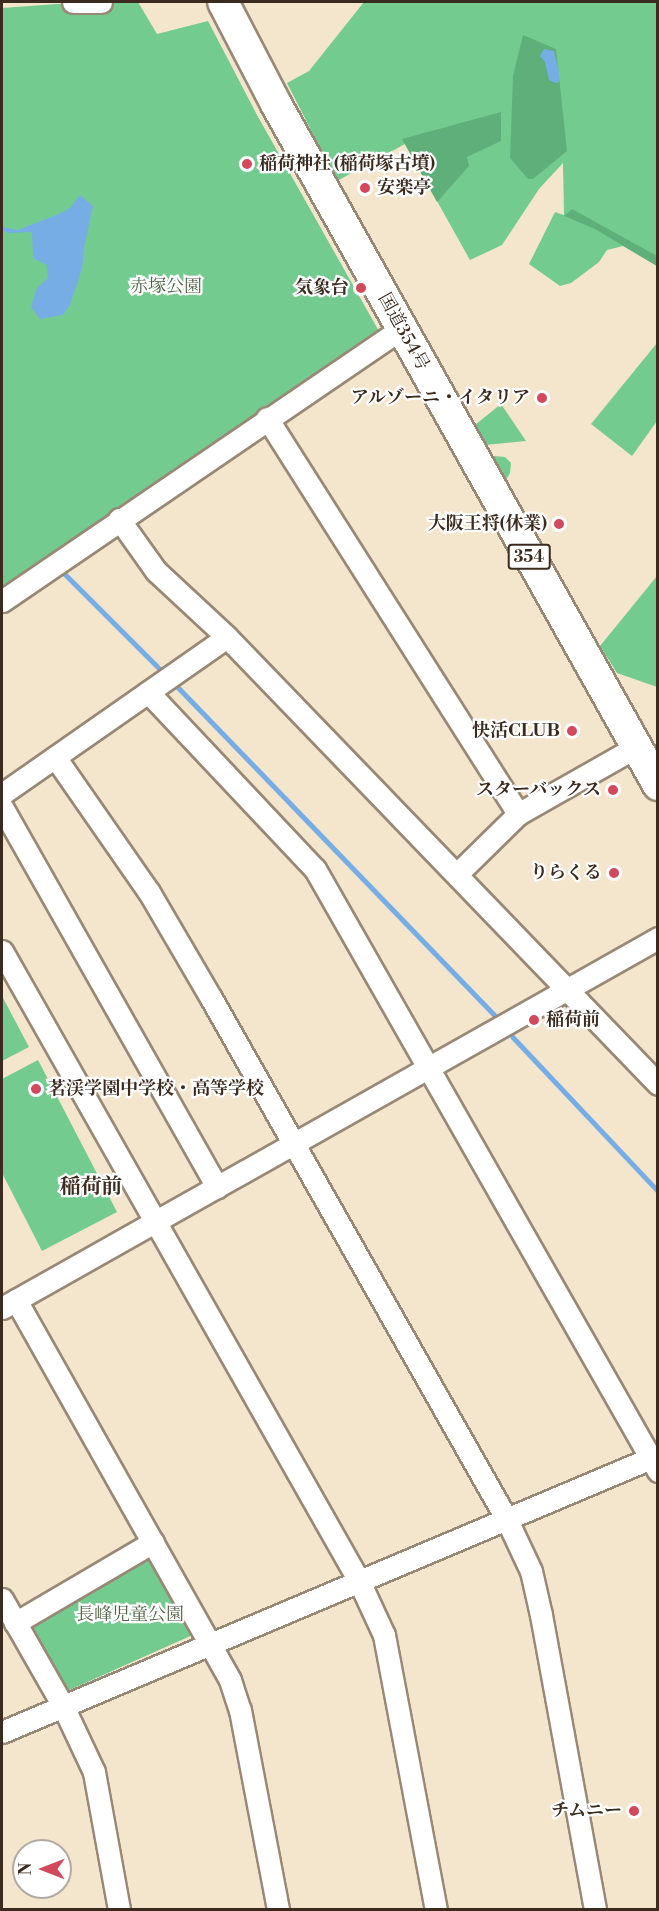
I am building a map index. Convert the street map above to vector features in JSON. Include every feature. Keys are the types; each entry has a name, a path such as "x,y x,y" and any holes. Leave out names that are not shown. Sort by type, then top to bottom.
{"highway":[{"name":"国道354号","path":"223,2 276,104 657,785"}],"street":[{"path":"72,2 101,2"},
{"path":"2,601 267,418 401,329"},
{"path":"267,418 518,814"},
{"path":"119,519 156,571 226,637 657,1084"},
{"path":"2,794 226,637"},
{"path":"2,1732 359,1581 655,1461 315,869 148,692"},
{"path":"457,874 518,814 636,747"},
{"path":"55,757 149,892 507,1520 531,1571 595,1910"},
{"path":"2,807 217,1186"},
{"path":"278,1910 240,1710 230,1680 153,1542 9,1304 657,938"},
{"path":"2,951 359,1581 384,1635 436,1910"},
{"path":"15,1623 153,1542"},
{"path":"2,1599 63,1706 94,1772 119,1910"}],"green space":[{"name":"赤塚公園","path":"85,2 138,2 157,34 208,21 257,115 380,333 2,592 2,8"},
{"path":"364,2 657,2 657,266 623,246 607,250 599,262 571,283 560,286 529,264 555,212 564,215 563,163 539,189 502,245 470,260 405,144 337,181 287,83 309,71"},
{"path":"523,35 556,49 567,151 533,179 528,179 510,158 513,76"},
{"path":"501,112 501,141 467,157 469,166 437,202 402,139"},
{"path":"572,209 657,256 657,266 595,229 564,216"},
{"path":"657,343 657,421 632,456 591,424"},
{"path":"501,404 526,441 486,445 475,425"},
{"path":"493,456 505,457 511,463 510,473 506,480"},
{"path":"657,576 657,687 617,673 600,646"},
{"path":"2,996 29,1047 2,1061"},
{"path":"38,1060 117,1212 42,1251 2,1173 2,1079"},
{"name":"長峰児童公園","path":"149,1553 197,1633 65,1692 26,1624"}],"water":[{"path":"544,49 554,51 559,82 549,80 545,62 540,56"},
{"path":"80,195 93,206 82,269 70,305 63,315 40,319 31,307 37,288 48,278 47,265 33,258 32,232 8,233 2,230 2,227 18,230 59,214 70,208"}],"waterway":[{"path":"63,572 163,672"},
{"path":"175,684 494,1014"},
{"path":"513,1037 658,1191"}],"place":[{"name":"稲荷神社 (稲荷塚古墳)","path":"247,164"},
{"name":"安楽亭","path":"365,188"},
{"name":"気象台","path":"361,288"},
{"name":"アルゾーニ・イタリア","path":"542,398"},
{"name":"大阪王将(休業)","path":"559,524"},
{"name":"快活CLUB","path":"572,731"},
{"name":"スターバックス","path":"613,790"},
{"name":"りらくる","path":"614,873"},
{"name":"稲荷前","path":"534,1020"},
{"name":"茗渓学園中学校・高等学校","path":"36,1089"},
{"name":"チムニー","path":"634,1811"}],"district":[{"name":"稲荷前","path":"91,1187"}]}
